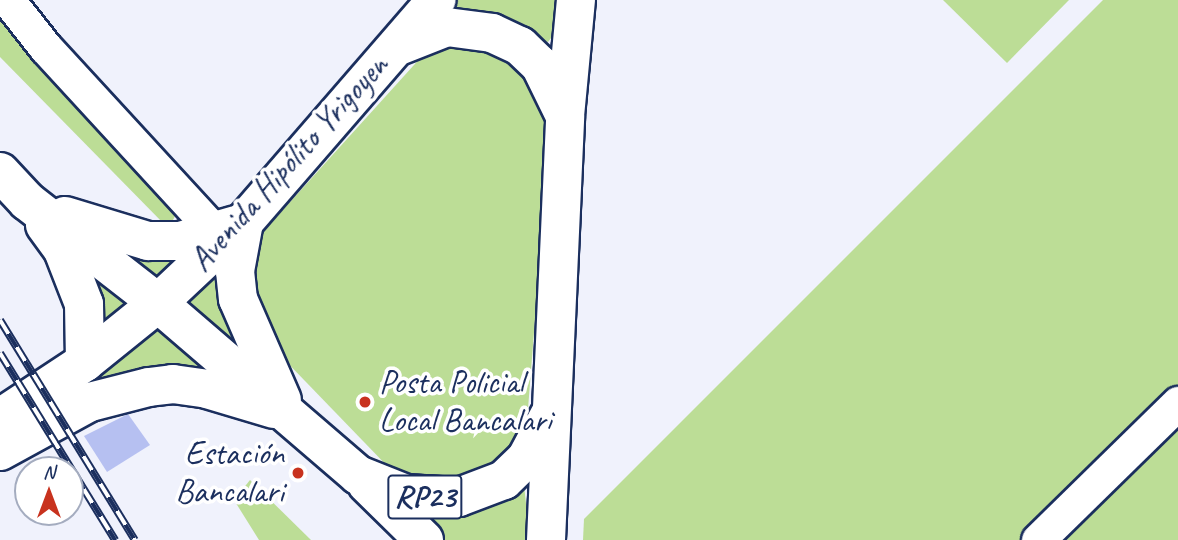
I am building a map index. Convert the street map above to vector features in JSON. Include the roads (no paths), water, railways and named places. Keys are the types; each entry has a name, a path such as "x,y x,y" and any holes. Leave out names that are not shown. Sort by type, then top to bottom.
{"main road":[{"name":"Avenida Hipólito Yrigoyen","path":"0,418 85,362 158,303 230,228 436,0"},
{"name":"RP23","path":"0,451 90,402 149,387 173,384 207,389 289,415 359,475 406,494 459,497 503,480 526,459 549,416 565,116 576,0"},
{"path":"391,50 447,27 492,33 520,46 541,65 565,116"},
{"path":"0,172 27,201 63,250 77,282 87,328 85,362"},
{"path":"27,201 127,238 180,241 230,228 239,299 289,415"},
{"path":"27,201 158,303 289,415"},
{"path":"546,540 549,416"},
{"path":"359,475 424,540"}],"street":[{"path":"8,0 45,47 230,228"},
{"path":"1038,540 1178,403"}],"railway":[{"path":"0,320 135,540"},
{"path":"0,353 115,540"}],"place":[{"name":"Posta Policial Local Bancalari","path":"365,402"},
{"name":"Estación Bancalari","path":"298,473"}]}
